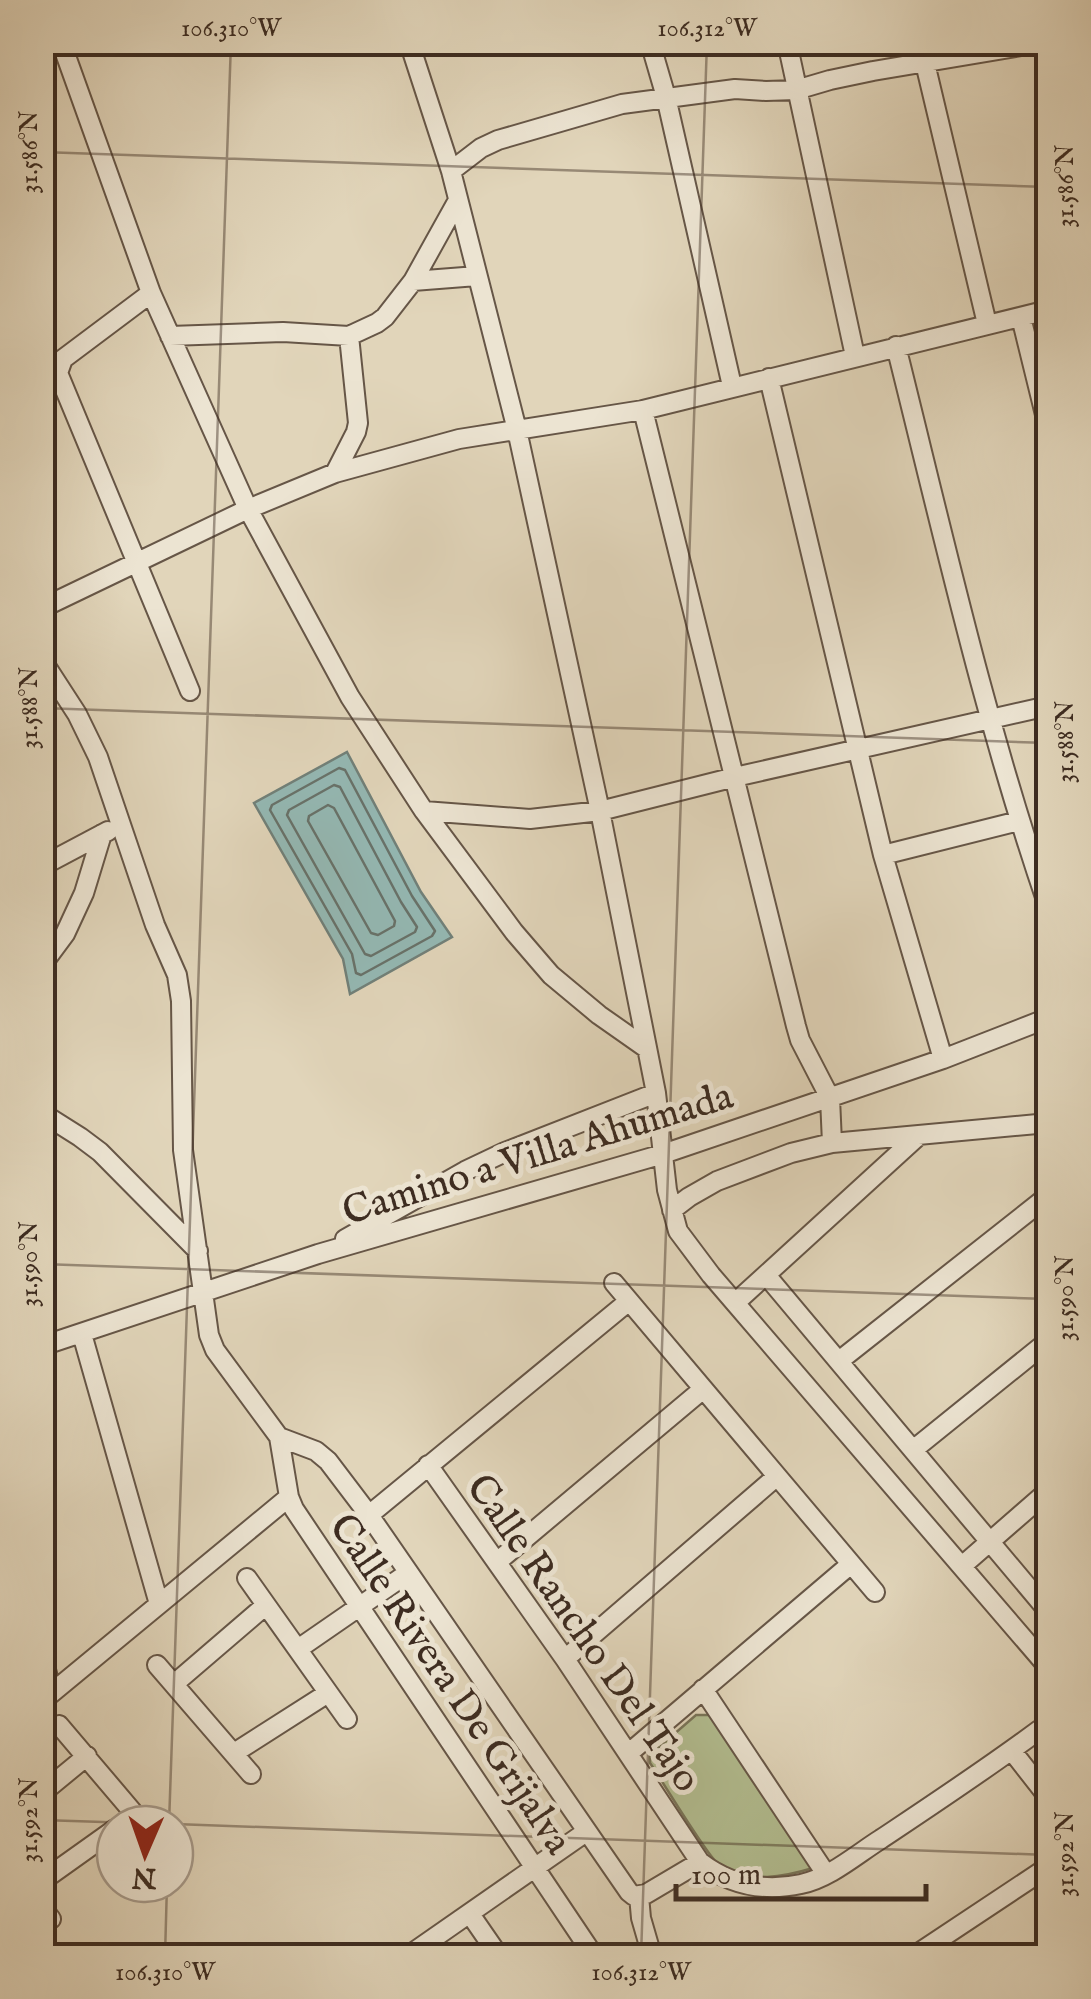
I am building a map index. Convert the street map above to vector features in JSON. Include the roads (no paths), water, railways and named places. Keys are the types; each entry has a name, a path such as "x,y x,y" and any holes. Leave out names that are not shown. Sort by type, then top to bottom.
{"street":[{"path":"409,42 451,172 517,430 600,812 656,1093 678,1232 735,1304 1048,1667"},
{"path":"650,42 732,386"},
{"path":"786,42 855,356"},
{"path":"920,42 988,324"},
{"path":"451,172 480,148 498,140 622,104 734,88 796,90 830,80 1045,42"},
{"path":"42,48 62,43 151,293 248,510 350,697 424,811 514,932 551,974 599,1016 646,1048"},
{"path":"170,336 283,332 348,336 377,323 412,281 458,200"},
{"path":"412,281 478,276"},
{"path":"151,293 63,359 58,379 190,691"},
{"path":"42,608 335,473 459,439 643,410 1048,310"},
{"path":"1021,316 1048,427"},
{"path":"335,473 358,423 348,336"},
{"path":"896,346 989,719 1048,906"},
{"path":"769,378 884,855 943,1058"},
{"path":"643,410 796,1026 830,1098 832,1143"},
{"path":"42,660 77,714 98,757 155,924 178,976 183,1150 209,1336 215,1350 279,1437 316,1451 328,1460 628,1892 639,1896 700,1862 717,1875 753,1887 806,1883 826,1874 1040,1730"},
{"path":"424,811 530,819 600,812 1048,706"},
{"path":"884,855 1019,821"},
{"path":"42,866 122,824"},
{"path":"42,965 65,934 84,893 102,834"},
{"name":"Camino a Villa Ahumada","path":"42,1346 318,1254 663,1154 1048,1018"},
{"path":"318,1254 465,1171 656,1093"},
{"path":"42,1114 100,1152 198,1251"},
{"path":"672,1210 717,1180 791,1152 832,1143 1048,1123"},
{"path":"735,1304 918,1136"},
{"path":"839,1361 1048,1196"},
{"path":"766,1275 1048,1611"},
{"path":"614,1283 875,1592"},
{"path":"369,1515 629,1302"},
{"path":"82,1334 159,1604"},
{"path":"914,1450 1048,1341"},
{"path":"497,1562 702,1390"},
{"name":"Calle Rivera De Grijalva","path":"279,1437 294,1509 594,1956"},
{"name":"Calle Rancho Del Tajo","path":"428,1464 700,1862"},
{"path":"564,1659 776,1477"},
{"path":"962,1566 1048,1491"},
{"path":"47,1697 290,1497"},
{"path":"629,1753 851,1564"},
{"path":"298,1649 408,1573"},
{"path":"247,1578 347,1718"},
{"path":"174,1684 266,1605"},
{"path":"42,1655 47,1697"},
{"path":"157,1665 251,1774"},
{"path":"704,1688 826,1874"},
{"path":"234,1753 328,1693"},
{"path":"60,1725 122,1804"},
{"path":"1012,1751 1048,1797"},
{"path":"42,1793 87,1756"},
{"path":"408,1956 586,1832"},
{"path":"42,1880 95,1843"},
{"path":"914,1956 1048,1866"},
{"path":"639,1896 652,1956"},
{"path":"470,1914 499,1956"}],"water":[{"path":"347,752 421,892 452,937 350,994 343,959 254,803"}]}
